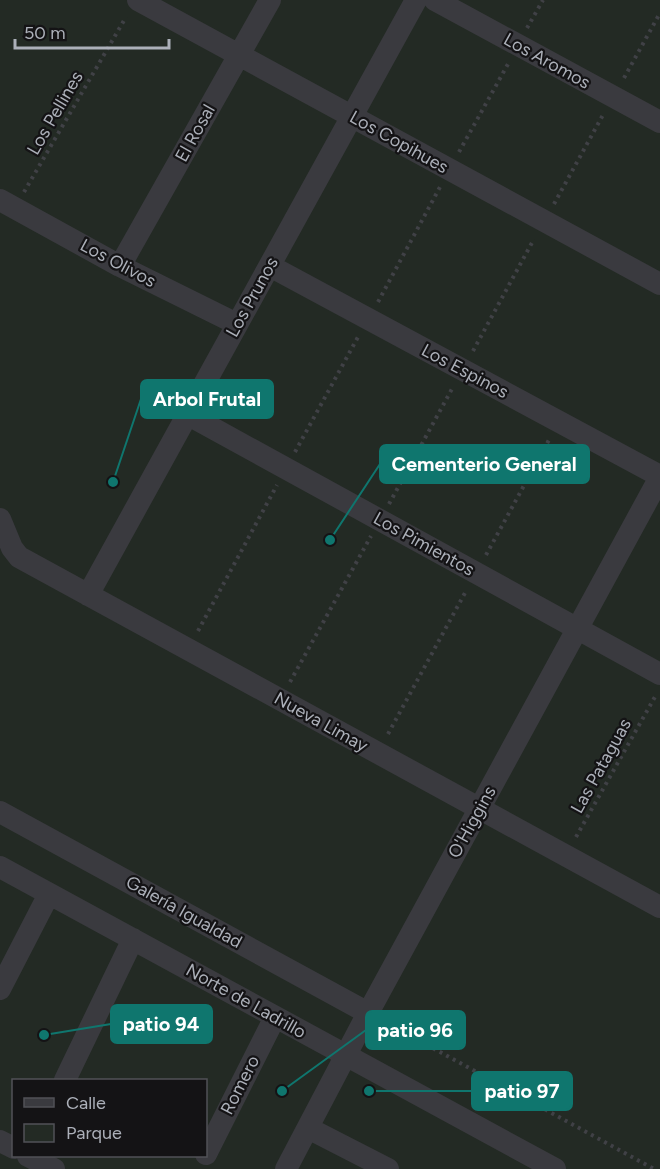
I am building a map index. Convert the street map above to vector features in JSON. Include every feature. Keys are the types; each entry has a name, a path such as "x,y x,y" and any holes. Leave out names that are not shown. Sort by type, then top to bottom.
{"street":[{"name":"El Rosal","path":"120,266 270,0"},
{"name":"Los Prunos","path":"88,595 416,0"},
{"name":"Los Aromos","path":"435,0 660,122"},
{"name":"Los Copihues","path":"134,5 238,54 660,284"},
{"name":"Los Olivos","path":"7,204 120,266 237,324"},
{"name":"Los Espinos","path":"270,266 660,477"},
{"name":"Los Pimientos","path":"187,414 660,674"},
{"name":"O'Higgins","path":"286,1169 345,1055 660,477"},
{"name":"Nueva Limay","path":"0,519 12,548 19,557 660,908"},
{"name":"Galería Igualdad","path":"0,812 368,1013"},
{"name":"Norte de Ladrillo","path":"0,867 548,1167"},
{"path":"0,989 49,894"},
{"path":"65,1079 133,939"},
{"name":"Romero","path":"207,1151 275,1017"},
{"path":"308,1128 388,1169"},
{"path":"31,1157 54,1169"}],"path":[{"name":"Los Pellines","path":"7,204 134,5"},
{"name":"Las Pataguas","path":"566,856 660,688"},
{"path":"368,1013 654,1169"}],"green space":[{"path":"0,0 660,0 660,1169 0,1169"}],"place":[{"name":"Arbol Frutal","path":"113,482"},
{"name":"Cementerio General","path":"330,540"},
{"name":"patio 94","path":"44,1035"},
{"name":"patio 96","path":"282,1091"},
{"name":"patio 97","path":"369,1091"}]}
